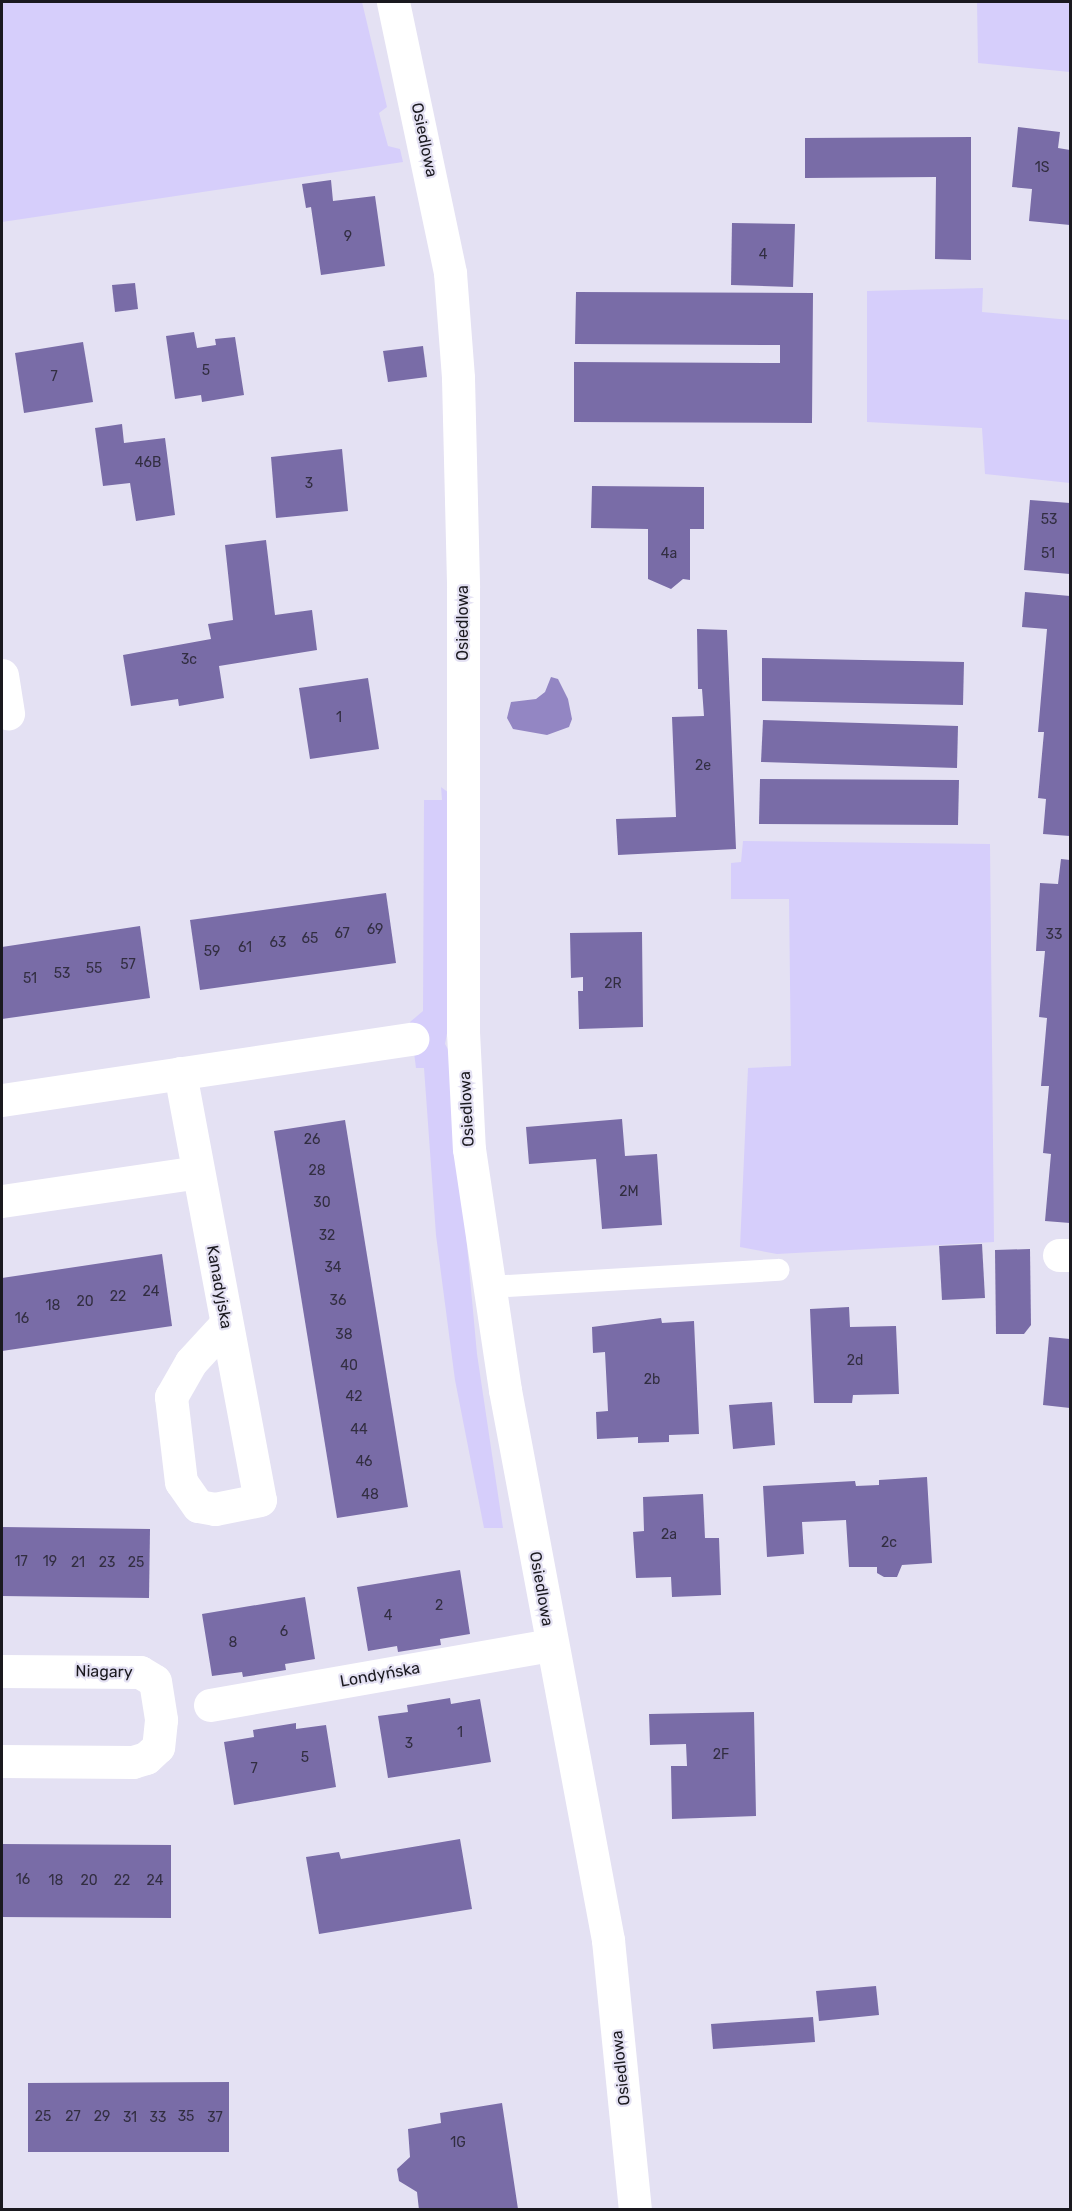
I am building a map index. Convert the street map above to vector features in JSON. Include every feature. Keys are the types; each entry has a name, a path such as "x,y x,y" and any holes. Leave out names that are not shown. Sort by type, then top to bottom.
{"street":[{"name":"Osiedlowa","path":"393,2 450,273 458,378 463,587 463,1032 469,1149 551,1646 608,1940 636,2210"},
{"path":"2,675 8,714"},
{"path":"2,1100 412,1039"},
{"name":"Kanadyjska","path":"180,1073 260,1500 215,1509 198,1506 181,1482 171,1397 191,1362 226,1324"},
{"path":"2,1201 198,1172"},
{"name":"Londyńska","path":"210,1705 551,1646"},
{"name":"Niagary","path":"2,1671 140,1672 155,1681 161,1719 158,1747 146,1758 133,1762 2,1761"}],"lane":[{"path":"490,1287 778,1270"}],"shaded area":[{"path":"2,2 362,2 387,107 379,113 388,146 400,149 403,162 2,222"},
{"path":"977,2 1070,2 1070,72 978,63"},
{"path":"983,288 982,312 1070,320 1070,483 985,474 982,428 867,422 867,291"},
{"path":"551,677 558,679 568,699 572,719 569,727 547,735 513,729 507,718 511,702 536,699 545,692"},
{"path":"441,787 449,793 450,1017 445,1044 449,1051 477,1354 503,1528 484,1528 455,1380 436,1235 424,1068 416,1068 410,1022 423,1011 424,800 442,800"},
{"path":"743,841 990,844 994,1242 777,1254 740,1247 748,1068 791,1066 789,899 731,899 731,863 741,862"}],"building":[{"path":"1018,127 1060,132 1058,148 1070,150 1070,225 1029,221 1032,189 1012,187"},
{"path":"971,137 971,260 935,259 936,177 805,178 805,138"},
{"path":"331,180 333,201 375,196 385,266 321,275 311,207 306,208 302,184"},
{"path":"732,223 795,224 793,287 731,285"},
{"path":"135,283 138,309 115,312 112,285"},
{"path":"576,292 813,293 812,423 574,422 574,362 780,363 780,345 575,344"},
{"path":"194,332 197,348 216,345 215,339 235,337 244,395 202,402 201,395 175,399 166,336"},
{"path":"83,342 93,402 24,413 15,353"},
{"path":"423,346 427,377 388,382 383,351"},
{"path":"122,424 124,443 165,438 175,515 136,521 130,483 103,486 95,428"},
{"path":"342,449 348,511 276,518 271,457"},
{"path":"592,486 704,487 704,529 690,529 690,580 683,579 671,589 648,579 648,529 591,528"},
{"path":"1030,500 1070,503 1070,574 1024,570"},
{"path":"266,540 275,615 312,610 317,650 219,666 224,698 179,706 178,699 131,706 123,655 211,639 208,624 233,620 225,545"},
{"path":"1025,592 1070,596 1070,836 1043,834 1046,799 1038,798 1044,732 1038,732 1047,629 1022,627"},
{"path":"697,629 727,630 736,849 618,855 616,819 676,817 672,717 704,716 702,689 698,689"},
{"path":"762,658 964,662 963,705 762,701"},
{"path":"368,678 379,749 310,759 299,688"},
{"path":"763,720 958,726 957,768 761,762"},
{"path":"760,779 959,780 958,825 759,824"},
{"path":"1061,859 1070,860 1070,1223 1045,1221 1051,1154 1043,1153 1049,1086 1041,1086 1047,1018 1039,1017 1045,951 1036,951 1040,883 1058,884"},
{"path":"386,893 396,963 200,990 190,920"},
{"path":"140,926 150,998 2,1019 2,947"},
{"path":"642,932 643,1027 579,1029 578,991 583,991 583,977 571,978 570,933"},
{"path":"622,1119 625,1156 657,1154 662,1225 602,1229 596,1159 529,1164 526,1127"},
{"path":"345,1120 408,1507 337,1518 274,1131"},
{"path":"982,1244 985,1298 942,1300 939,1246"},
{"path":"1030,1249 1031,1325 1024,1334 996,1334 995,1250"},
{"path":"162,1254 172,1326 2,1351 2,1278"},
{"path":"849,1307 850,1327 896,1326 899,1394 853,1395 852,1403 814,1403 810,1309"},
{"path":"661,1318 662,1323 694,1321 699,1434 669,1435 669,1442 638,1443 638,1437 597,1439 596,1412 608,1411 605,1352 593,1353 592,1327"},
{"path":"1049,1337 1070,1339 1070,1408 1043,1405"},
{"path":"772,1402 775,1445 733,1449 729,1405"},
{"path":"927,1477 932,1563 902,1565 897,1577 884,1577 877,1573 877,1567 849,1567 846,1520 802,1522 804,1554 767,1557 763,1486 855,1481 856,1486 879,1485 879,1480"},
{"path":"703,1494 705,1538 719,1538 721,1595 672,1597 671,1577 636,1578 633,1532 644,1531 643,1497"},
{"path":"2,1527 150,1529 149,1598 2,1596"},
{"path":"460,1570 470,1634 440,1639 441,1645 398,1652 397,1646 368,1651 357,1587"},
{"path":"305,1597 315,1659 285,1664 286,1670 243,1677 242,1672 212,1676 202,1614"},
{"path":"450,1698 451,1704 480,1699 491,1762 388,1778 378,1716 408,1712 407,1705"},
{"path":"754,1712 756,1816 672,1819 671,1766 687,1766 686,1744 650,1745 649,1714"},
{"path":"296,1723 296,1729 326,1725 336,1787 234,1805 224,1742 254,1737 253,1730"},
{"path":"460,1839 472,1909 319,1934 306,1857 339,1852 341,1859"},
{"path":"2,1844 171,1845 171,1918 2,1917"},
{"path":"876,1986 879,2015 819,2021 816,1991"},
{"path":"813,2017 815,2042 713,2049 711,2024"},
{"path":"229,2082 229,2152 28,2152 28,2083"},
{"path":"502,2103 518,2209 419,2210 417,2192 399,2181 397,2169 410,2157 408,2129 441,2123 440,2113"}]}
